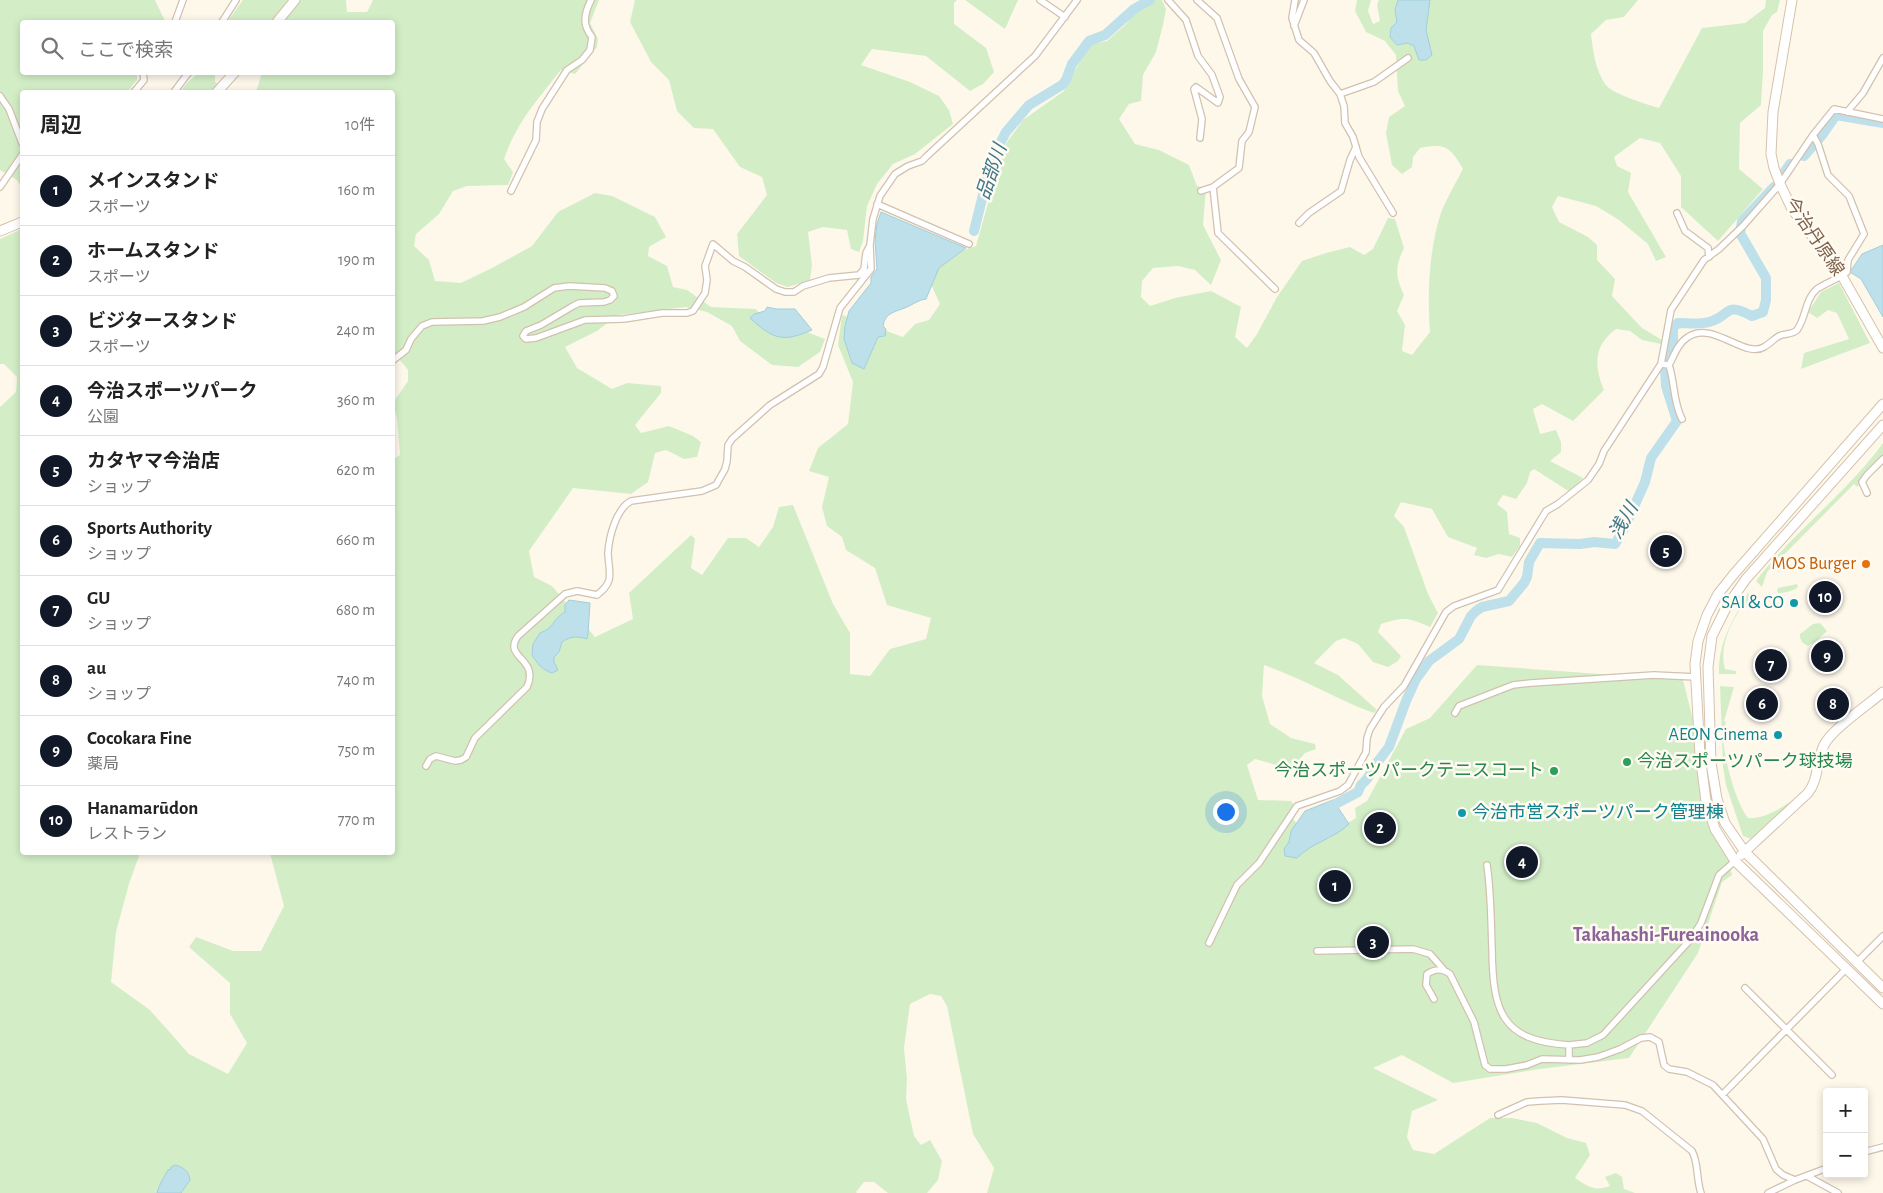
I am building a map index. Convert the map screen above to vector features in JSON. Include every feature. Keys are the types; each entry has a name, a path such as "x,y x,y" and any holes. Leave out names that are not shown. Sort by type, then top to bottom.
{"street":[{"path":"176,20 183,0"},
{"path":"223,20 236,0"},
{"path":"279,20 296,0"},
{"path":"511,191 536,140 537,122 542,109 567,70 582,60 590,50 592,37 587,31 584,22 591,0"},
{"path":"1040,0 1064,17"},
{"path":"426,766 430,759 436,756 455,761 466,757 475,738 527,687 531,678 530,672 527,664 514,650 513,643 518,636 565,594 578,591 597,595 606,587 609,580 608,551 622,508 626,504 631,501 702,491 716,485 728,461 728,446 732,440 770,406 820,374 840,308 871,269 870,245 873,219 885,186 895,174 908,166 922,161 1035,56 1077,0"},
{"path":"1196,0 1217,18 1239,79 1255,108 1249,132 1242,141 1239,168 1213,187 1201,191"},
{"path":"1295,0 1292,18 1298,40 1314,53 1340,94 1344,106 1345,123 1359,157 1393,213"},
{"path":"1293,27 1304,0"},
{"name":"今治丹原線","path":"1792,0 1773,112 1771,154 1780,184 1792,209 1842,276 1883,348"},
{"path":"1168,1 1186,20 1198,56 1212,75 1220,98 1218,103 1196,87 1194,89 1202,119 1200,138"},
{"path":"1340,94 1374,82 1408,58"},
{"path":"1847,112 1864,93 1883,58"},
{"path":"136,90 144,80 143,75"},
{"path":"176,90 187,75"},
{"path":"219,90 232,75"},
{"path":"0,96 9,109 20,138"},
{"path":"1210,943 1237,885 1259,863 1297,806 1340,791 1348,785 1366,752 1370,729 1384,707 1404,686 1446,612 1454,606 1498,590 1546,511 1588,480 1604,451 1661,364 1671,310 1704,260 1719,249 1742,226 1780,184 1813,135 1834,109 1883,119"},
{"path":"1682,419 1675,402 1672,374 1669,365 1680,344 1688,336 1698,332 1707,332 1751,349 1762,349 1780,335 1790,334 1796,330 1810,298 1817,289 1847,272 1848,260 1864,234 1849,196 1828,175 1818,144 1813,135"},
{"path":"1299,223 1314,209 1341,191 1356,147"},
{"path":"0,187 20,159"},
{"path":"1213,187 1218,234 1275,289"},
{"path":"877,204 969,244"},
{"path":"1677,213 1685,231 1708,248 1708,257"},
{"path":"0,231 20,223"},
{"path":"395,359 406,350 422,326 432,322 483,320 500,317 524,306 554,288 569,286 605,288 612,291 614,296 604,302 580,303 573,306 541,325 526,331 523,336 526,339 536,338 585,320 624,320 662,313 687,313 693,311 706,293 706,266 713,244 733,261 751,270 776,289 785,292 794,292 803,286 829,278 859,275 864,269 866,253 870,245"},
{"path":"1661,364 1669,365"},
{"path":"1883,404 1718,594 1707,615 1698,641 1695,664 1700,755 1706,801 1715,829 1735,861 1883,1004"},
{"path":"1883,425 1746,579 1726,606 1712,636 1708,667 1711,763 1717,799 1725,823 1745,852 1883,988"},
{"path":"1867,493 1862,482 1883,459"},
{"path":"1455,713 1459,706 1512,685 1654,676 1696,678"},
{"path":"1487,865 1490,893 1493,984 1499,1010 1510,1025 1530,1038 1551,1044 1569,1046 1586,1043 1603,1035 1691,939 1701,923 1718,875 1808,793 1814,786 1825,743 1834,733 1883,692"},
{"path":"1856,962 1883,936"},
{"path":"1317,951 1413,949 1430,954 1450,974 1474,1022 1485,1065 1490,1069 1506,1069 1527,1065 1542,1059 1580,1060 1598,1057 1620,1049 1641,1038 1650,1037 1659,1042 1664,1065 1669,1069 1686,1072 1700,1078 1713,1085 1723,1094 1763,1139 1776,1169 1783,1175 1795,1180"},
{"path":"1723,1094 1846,969"},
{"path":"1434,999 1426,984 1427,974 1434,970 1444,970"},
{"path":"1745,988 1832,1074"},
{"path":"1569,1046 1569,1060"},
{"path":"1498,1115 1527,1102 1562,1100 1625,1105 1642,1110 1692,1151 1695,1158 1696,1180 1701,1193"},
{"path":"1868,1151 1883,1147"},
{"path":"1768,1193 1823,1170"},
{"path":"1807,1176 1838,1193"}],"green space":[{"path":"0,0 155,0 165,20 20,20 20,75 137,75 137,80 129,90 20,90 20,185 17,180 0,170"},
{"path":"243,0 346,0 347,12 367,12 373,0 599,0 590,23 598,39 597,47 575,74 561,70 521,123 504,159 513,172 508,185 467,186 453,191 439,214 416,234 414,246 429,260 435,281 461,283 532,246 558,212 595,193 612,196 655,217 666,237 649,247 648,256 667,266 673,287 687,290 711,307 756,309 768,325 802,330 825,339 820,352 798,367 772,365 740,341 732,326 707,312 686,307 618,315 597,331 565,347 577,368 612,389 627,383 661,386 661,393 635,425 641,433 669,426 693,436 701,442 697,457 684,459 666,450 655,453 648,482 631,494 573,488 529,551 534,577 552,586 595,637 633,619 629,593 691,535 695,539 691,568 702,575 728,538 746,538 759,547 773,527 779,507 793,505 833,604 850,633 850,674 870,676 890,649 926,639 931,618 887,605 875,568 846,550 842,537 827,526 822,507 829,477 809,471 818,448 848,424 853,382 838,345 842,315 903,337 915,324 929,320 940,304 929,280 936,264 958,252 976,246 990,196 995,165 1007,142 1023,120 1064,91 1089,45 1107,41 1134,14 1153,0 1162,0 1166,9 1163,25 1156,52 1143,75 1141,101 1129,104 1119,119 1135,144 1159,150 1189,165 1197,186 1206,188 1203,225 1221,260 1211,285 1195,270 1178,266 1153,268 1142,281 1141,297 1150,306 1175,298 1211,291 1241,307 1235,337 1247,348 1257,334 1277,297 1302,261 1350,247 1364,255 1373,249 1388,218 1395,219 1404,248 1397,271 1404,295 1397,311 1405,325 1402,351 1412,355 1430,332 1429,287 1434,239 1442,210 1463,169 1451,151 1436,146 1420,148 1413,157 1412,167 1402,174 1392,165 1386,133 1389,117 1405,106 1398,91 1396,55 1385,41 1366,32 1355,11 1357,0 1371,0 1368,11 1373,24 1380,21 1377,5 1379,0 1638,0 1624,17 1606,20 1591,34 1594,53 1599,72 1609,88 1659,108 1702,28 1745,23 1765,8 1766,0 1780,0 1777,12 1772,15 1763,31 1761,105 1740,123 1739,169 1763,189 1718,241 1681,207 1681,176 1660,143 1640,138 1614,157 1617,166 1631,173 1628,192 1666,257 1656,261 1648,244 1619,220 1596,206 1558,196 1552,207 1559,222 1588,237 1597,245 1597,260 1615,279 1612,296 1642,328 1662,340 1661,344 1642,340 1630,331 1616,329 1608,336 1599,349 1597,365 1604,390 1573,421 1542,404 1533,409 1540,434 1556,430 1561,442 1561,452 1550,461 1583,478 1570,492 1534,469 1530,472 1527,483 1516,499 1503,495 1497,504 1507,512 1509,534 1520,538 1520,546 1512,557 1499,554 1486,558 1474,555 1477,548 1448,537 1432,509 1401,502 1394,516 1404,527 1428,594 1438,613 1430,627 1405,619 1381,624 1378,632 1401,656 1398,661 1388,667 1373,662 1358,644 1344,638 1336,641 1314,663 1338,675 1377,710 1374,713 1264,665 1262,696 1270,724 1291,738 1315,744 1316,749 1305,753 1294,766 1287,768 1255,759 1247,765 1258,800 1291,801 1293,804 1293,819 1300,827 1333,821 1329,839 1335,831 1356,818 1355,808 1367,801 1406,729 1430,718 1477,665 1683,680 1732,875 1722,882 1698,953 1629,1058 1540,1069 1453,1083 1402,1055 1373,1068 1438,1100 1412,1111 1407,1137 1413,1150 1434,1154 1490,1118 1512,1118 1537,1123 1567,1138 1586,1143 1590,1155 1575,1178 1583,1183 1595,1188 1605,1188 1610,1186 1605,1177 1616,1173 1622,1177 1624,1189 1635,1193 987,1193 994,1168 973,1134 947,1006 941,996 930,994 910,1004 904,1048 907,1079 906,1099 914,1136 921,1145 930,1140 942,1161 938,1180 927,1193 888,1193 874,1182 864,1182 857,1193 0,1193 0,407 16,392 17,377 4,364 0,364 0,239 20,230 20,855 139,855 116,932 111,982 150,1010 189,1054 228,1074 247,1043 230,1014 230,983 189,947 196,937 233,951 261,951 284,906 271,855 395,855 395,458 400,455 395,400 408,381 408,370 395,354 395,90 257,90 261,75 395,75 395,20 228,20"},
{"path":"635,0 957,0 954,3 954,24 986,48 994,72 983,84 970,91 926,56 872,49 861,65 910,82 939,96 949,110 953,124 915,154 893,164 877,184 867,206 863,241 859,252 851,249 847,230 823,227 808,232 812,265 810,280 788,287 776,283 739,256 737,234 767,195 762,177 740,167 713,129 694,128 677,111 669,80 651,62 630,22"},
{"path":"965,0 1018,0 1005,29"},
{"path":"196,75 215,75 215,82 218,84 212,90 182,90"},
{"path":"1839,283 1870,343 1801,369 1804,353 1849,339 1837,313 1828,310 1817,318 1808,312 1821,292"},
{"path":"1883,443 1883,457 1857,487 1854,484 1767,572 1762,587 1756,581 1771,563 1868,462"},
{"path":"1797,584 1798,587 1791,591 1778,593 1777,591 1778,588"},
{"path":"1748,593 1757,600 1758,604 1751,601 1749,608 1742,606 1730,628 1723,652 1725,669 1736,671 1736,674 1719,674 1719,662 1724,641 1732,622"},
{"path":"1820,623 1827,631 1808,646 1803,643 1800,634 1813,624"},
{"path":"1720,686 1734,687 1724,721 1726,722 1723,732 1724,743 1727,765 1734,789 1748,818 1767,815 1795,799 1799,800 1754,840 1743,836 1726,785 1723,767"}],"water":[{"path":"1398,0 1430,0 1426,30 1432,55 1426,60 1419,60 1414,46 1407,43 1397,45 1390,37 1391,28 1397,22 1395,10"},
{"path":"881,212 966,248 939,268 926,299 892,313 886,318 883,326 886,329 885,336 878,337 864,369 852,363 844,339 845,326 849,311 871,283 871,277 877,269 875,240"},
{"path":"1883,245 1883,317 1861,279 1850,272 1862,254"},
{"path":"767,307 795,309 812,330 793,337 778,337 765,331 750,318 754,314 765,311"},
{"path":"569,600 590,603 587,639 574,637 562,642 559,652 554,657 558,670 552,673 548,672 532,655 533,644 540,633 549,628 565,612 565,605"},
{"path":"1333,800 1349,824 1337,833 1309,848 1297,858 1285,856 1284,849 1289,842 1291,831 1305,811"},
{"path":"175,1165 185,1170 190,1180 181,1193 157,1193 168,1170"}],"waterway":[{"name":"品部川","path":"974,231 992,159 1006,132 1029,105 1062,85 1072,64 1089,41 1105,35 1134,9 1150,0"},
{"name":"浅川","path":"1804,156 1836,115 1883,123"},
{"name":"浅川","path":"1784,173 1790,164"},
{"name":"浅川","path":"1328,808 1358,792 1361,785 1389,747 1416,679 1429,661 1459,639 1471,616 1476,611 1482,607 1509,601 1524,583 1527,577 1529,562 1540,543 1580,544 1594,542 1615,544 1625,527 1645,482 1651,458 1677,421 1666,386 1665,369 1673,347 1673,328 1678,323 1697,324 1709,322 1732,310 1752,316 1763,312 1766,300 1766,278 1740,233 1742,221 1774,187"}],"place":[{"name":"カタヤマ今治店","path":"1666,551"},
{"name":"MOS Burger","path":"1866,564"},
{"name":"Hanamarūdon","path":"1825,597"},
{"name":"SAI＆CO","path":"1794,603"},
{"name":"Cocokara Fine","path":"1827,656"},
{"name":"GU","path":"1771,665"},
{"name":"Sports Authority","path":"1762,704"},
{"name":"au","path":"1833,704"},
{"name":"AEON Cinema","path":"1778,735"},
{"name":"今治スポーツパーク球技場","path":"1627,762"},
{"name":"今治スポーツパークテニスコート","path":"1554,771"},
{"name":"今治市営スポーツパーク管理棟","path":"1462,813"},
{"name":"ホームスタンド","path":"1380,828"},
{"name":"今治スポーツパーク","path":"1522,862"},
{"name":"メインスタンド","path":"1335,886"},
{"name":"ビジタースタンド","path":"1373,942"}],"district":[{"name":"Takahashi-Fureainooka","path":"1666,935"}]}
